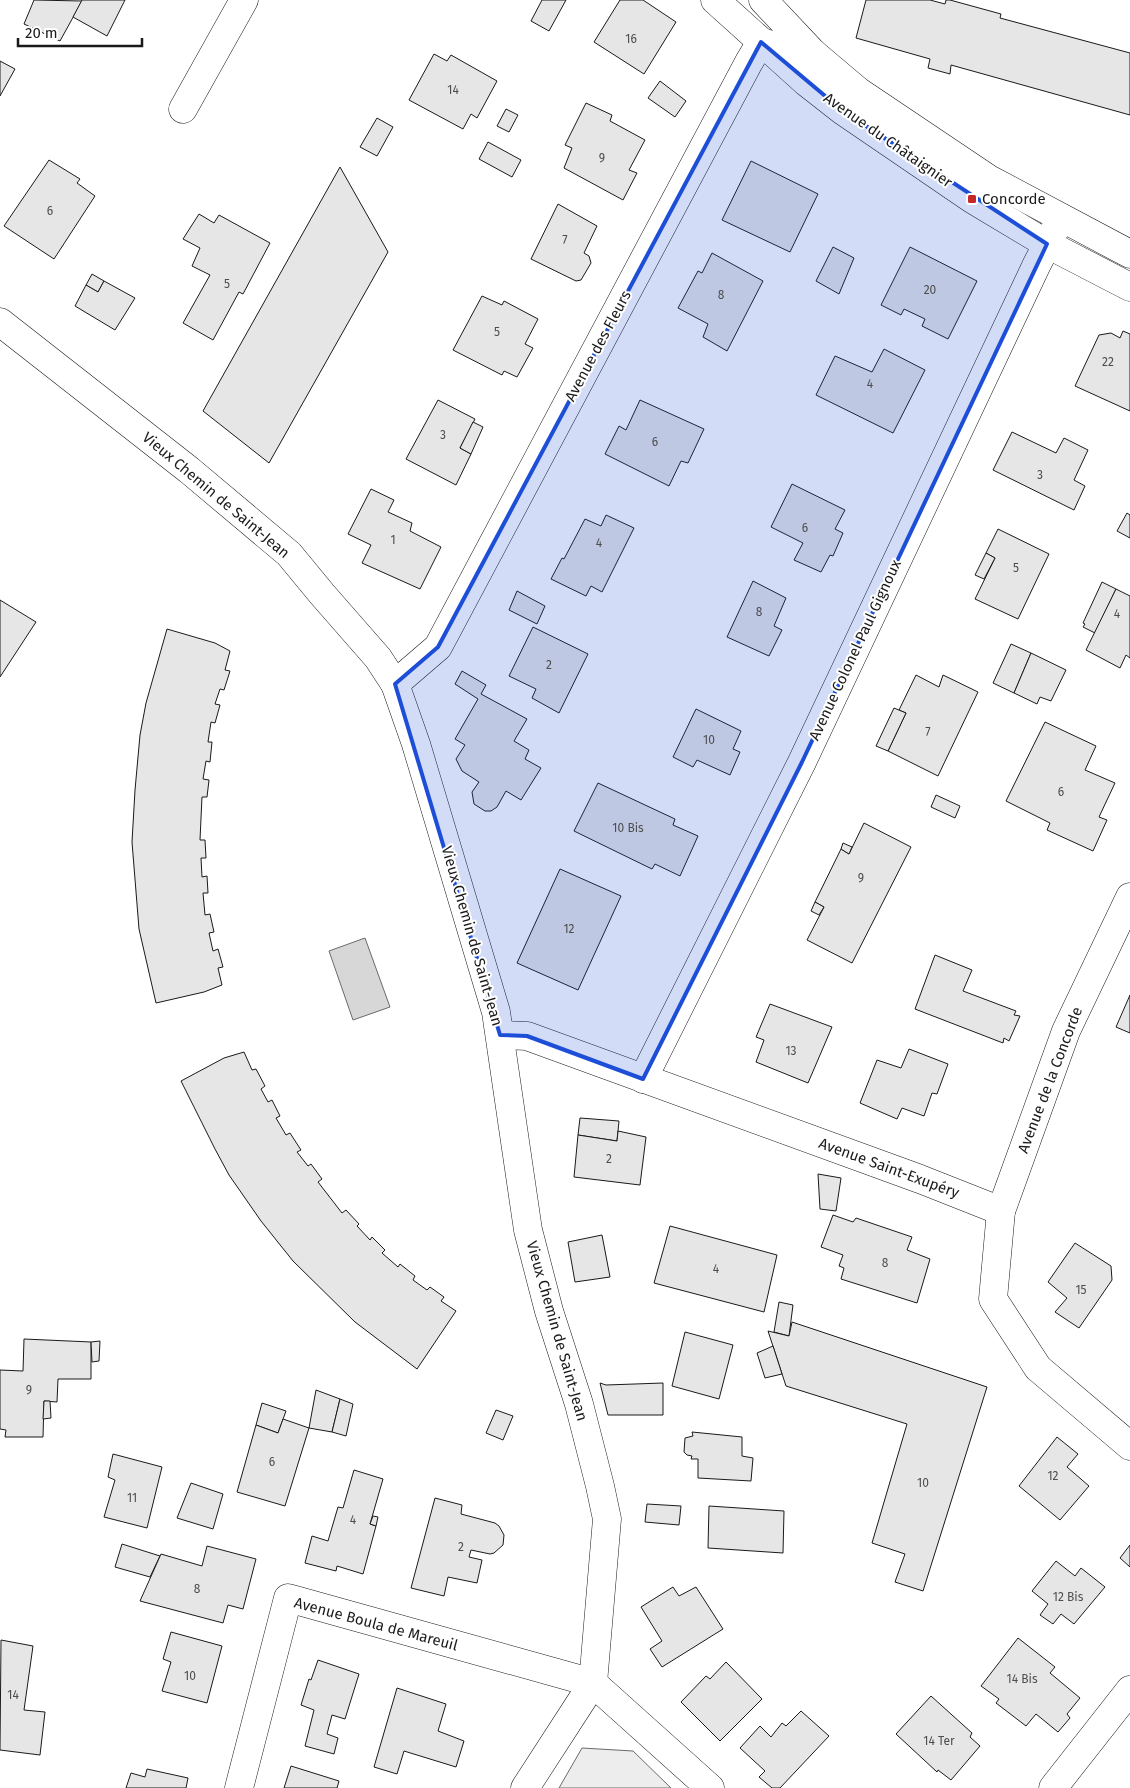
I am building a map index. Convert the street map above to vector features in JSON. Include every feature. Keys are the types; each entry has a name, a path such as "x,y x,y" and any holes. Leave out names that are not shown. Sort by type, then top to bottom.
{"street":[{"path":"183,109 244,0"},
{"name":"Avenue du Châtaignier","path":"715,0 806,82 843,111 972,199 1047,244 1130,287"},
{"name":"Avenue du Châtaignier","path":"763,0 813,53 858,91 981,173 1060,218 1130,254"},
{"path":"761,42 790,50 813,53"},
{"name":"Avenue des Fleurs","path":"395,684 438,647 761,42"},
{"name":"Avenue Colonel Paul Gignoux","path":"643,1079 802,762 1060,218"},
{"name":"Vieux Chemin de Saint-Jean","path":"0,322 189,470 289,554 378,658 395,684 416,744 494,1003 528,1230 550,1311 579,1404 607,1520 593,1683"},
{"name":"Avenue de la Concorde","path":"1001,1211 1066,1031 1130,896"},
{"name":"Avenue Saint-Exupéry","path":"500,1035 527,1036 920,1179 1001,1211"},
{"path":"1001,1211 993,1298 1038,1368 1130,1446"},
{"name":"Avenue Boula de Mareuil","path":"239,1788 288,1598 593,1683"},
{"path":"525,1788 593,1683 710,1788"},
{"path":"1053,1788 1130,1690"}],"highlighted area":[{"path":"761,42 843,111 1047,244 802,762 643,1079 527,1036 500,1035 395,684 438,647"}],"shaded area":[{"path":"365,938 390,1007 353,1020 329,951"},
{"path":"582,1748 633,1751 671,1788 559,1788"}],"building":[{"path":"34,0 82,1 60,41 24,24"},
{"path":"82,0 125,0 107,36 73,17"},
{"path":"542,0 566,0 549,31 531,21"},
{"path":"620,0 643,0 676,22 644,74 594,42"},
{"path":"866,0 930,0 945,4 946,0 950,0 1001,14 1000,18 1130,53 1130,115 951,65 950,74 928,68 930,59 856,38"},
{"path":"434,54 447,61 451,55 497,81 477,118 471,114 463,129 409,100"},
{"path":"0,61 15,69 0,96"},
{"path":"660,81 686,101 675,117 648,98"},
{"path":"586,103 612,115 610,121 645,140 629,170 637,173 623,200 564,168 572,148 565,145"},
{"path":"506,109 518,115 509,132 497,126"},
{"path":"377,118 393,127 377,156 360,147"},
{"path":"488,142 521,160 512,177 479,159"},
{"path":"49,160 80,179 77,183 95,196 54,259 4,226"},
{"path":"751,161 818,194 790,252 722,220"},
{"path":"340,167 388,252 269,463 203,411"},
{"path":"558,204 597,226 584,253 589,256 591,263 581,280 576,281 531,259"},
{"path":"199,214 214,223 219,215 270,243 243,294 239,292 213,340 183,323 210,275 192,266 200,248 183,239"},
{"path":"833,247 854,258 839,294 816,281"},
{"path":"910,247 977,281 948,339 922,326 925,319 904,309 901,315 881,305"},
{"path":"712,253 763,281 727,351 703,337 708,324 678,308 698,271 702,273"},
{"path":"92,274 104,281 98,292 86,285"},
{"path":"104,281 135,298 115,330 75,306 86,285 98,292"},
{"path":"482,296 502,305 504,301 538,319 525,344 533,348 517,377 504,371 502,375 453,350"},
{"path":"1123,331 1130,334 1130,411 1075,386 1099,335 1111,333 1120,338"},
{"path":"884,349 925,370 893,433 816,395 835,356 872,372"},
{"path":"438,400 475,419 460,448 471,454 456,485 406,459"},
{"path":"640,400 704,429 688,463 681,461 669,486 605,454 619,426 626,430"},
{"path":"473,422 483,427 471,454 460,448"},
{"path":"1012,432 1056,453 1064,438 1088,450 1074,480 1085,486 1074,510 993,470"},
{"path":"792,484 845,510 835,529 843,533 833,556 830,555 821,572 794,560 803,543 771,527"},
{"path":"371,489 394,500 388,512 412,523 410,531 441,547 420,589 362,563 371,545 348,534"},
{"path":"1127,513 1130,515 1130,538 1117,531"},
{"path":"606,515 634,528 602,592 591,586 586,596 551,579 585,519 601,526"},
{"path":"998,529 1049,554 1018,619 975,599 995,558 986,553"},
{"path":"986,553 995,558 984,579 975,575"},
{"path":"753,581 786,598 774,626 782,630 769,656 727,637"},
{"path":"1102,582 1116,589 1095,633 1083,627 1085,624 1083,623"},
{"path":"1116,589 1130,596 1130,658 1126,655 1120,668 1086,650"},
{"path":"517,591 545,606 537,624 509,610"},
{"path":"0,600 36,622 0,677"},
{"path":"533,627 588,654 559,713 532,698 536,689 509,676"},
{"path":"167,629 215,643 230,651 225,670 230,671 224,690 220,689 215,704 220,705 215,723 211,722 208,742 212,742 210,762 206,761 203,779 209,780 207,797 202,797 200,840 205,840 206,858 201,858 202,877 207,876 208,893 203,893 205,915 210,914 214,932 209,933 213,951 218,949 223,967 218,968 222,985 204,992 156,1003 139,929 132,842 140,735 146,703"},
{"path":"1011,644 1031,653 1014,693 993,683"},
{"path":"1031,653 1066,670 1051,701 1040,697 1037,704 1014,693"},
{"path":"462,671 486,685 481,694 527,719 514,741 529,750 525,759 541,768 521,800 506,791 497,807 491,811 485,811 474,804 472,792 479,782 462,771 456,759 465,745 455,739 478,699 455,684"},
{"path":"916,675 939,687 943,675 978,692 938,776 888,751 906,713 899,710"},
{"path":"894,708 906,713 888,751 876,746"},
{"path":"696,709 741,731 733,749 740,752 730,775 697,760 693,767 673,757"},
{"path":"1045,722 1096,746 1085,770 1115,783 1099,817 1107,820 1093,851 1047,830 1050,823 1006,801"},
{"path":"598,783 675,819 673,825 698,836 680,876 655,864 652,869 574,831"},
{"path":"936,795 960,806 955,818 931,807"},
{"path":"864,823 911,847 852,963 807,940 824,907 815,902 841,849 849,854"},
{"path":"843,843 852,847 849,854 841,849"},
{"path":"560,869 621,896 578,990 517,963"},
{"path":"815,902 824,907 819,915 811,911"},
{"path":"935,955 972,970 963,991 1016,1011 1014,1015 1020,1016 1009,1041 1004,1038 1003,1043 915,1009"},
{"path":"1130,995 1130,1033 1116,1027"},
{"path":"770,1004 832,1027 808,1083 756,1062 764,1040 756,1037"},
{"path":"909,1049 948,1064 937,1094 932,1093 924,1116 902,1108 897,1119 860,1103 877,1060 901,1068"},
{"path":"244,1052 252,1070 256,1069 265,1086 261,1089 268,1102 272,1100 280,1116 276,1118 286,1135 290,1133 301,1150 297,1152 308,1166 311,1164 322,1179 318,1182 342,1213 346,1210 370,1240 372,1237 385,1250 382,1253 398,1267 400,1264 415,1276 413,1280 427,1290 430,1287 444,1297 441,1301 456,1311 417,1369 355,1322 293,1261 261,1221 229,1175 181,1081 224,1058"},
{"path":"580,1118 619,1121 617,1141 578,1135"},
{"path":"618,1131 646,1137 640,1185 574,1177 578,1135 617,1141"},
{"path":"818,1174 841,1178 836,1211 820,1209"},
{"path":"833,1215 853,1222 856,1218 912,1237 907,1250 930,1259 917,1303 841,1279 844,1268 839,1266 843,1255 821,1247"},
{"path":"670,1226 777,1255 764,1312 654,1283"},
{"path":"602,1235 610,1277 575,1282 568,1242"},
{"path":"1075,1243 1111,1266 1112,1280 1079,1328 1055,1312 1067,1298 1048,1282"},
{"path":"779,1302 793,1305 789,1336 774,1332"},
{"path":"792,1322 987,1387 923,1591 895,1582 905,1554 872,1543 907,1424 786,1386 768,1331 789,1336"},
{"path":"685,1332 733,1345 719,1399 672,1386"},
{"path":"24,1339 91,1342 91,1379 58,1379 57,1402 44,1401 43,1437 5,1437 6,1430 0,1429 0,1370 23,1371"},
{"path":"100,1341 99,1361 92,1362 91,1342"},
{"path":"773,1346 782,1374 765,1378 757,1353"},
{"path":"600,1383 606,1385 663,1383 663,1415 608,1415"},
{"path":"316,1390 340,1399 332,1432 309,1428"},
{"path":"340,1399 353,1404 346,1436 332,1432"},
{"path":"44,1401 50,1401 51,1418 43,1419"},
{"path":"262,1403 286,1411 278,1433 256,1425"},
{"path":"496,1410 513,1416 503,1440 486,1433"},
{"path":"283,1419 309,1428 285,1506 237,1492 256,1425 278,1433"},
{"path":"692,1432 742,1437 742,1456 753,1458 751,1481 698,1478 698,1459 691,1459 692,1456 684,1452 685,1438 693,1436"},
{"path":"1057,1437 1078,1454 1067,1467 1089,1486 1060,1520 1019,1486"},
{"path":"113,1454 162,1467 147,1528 104,1517 115,1480 108,1477"},
{"path":"354,1470 383,1479 370,1524 376,1526 363,1574 337,1566 336,1571 305,1563 312,1536 328,1541 338,1507 343,1508"},
{"path":"191,1483 223,1494 213,1529 177,1518"},
{"path":"435,1498 462,1505 461,1514 495,1523 504,1535 503,1545 494,1553 490,1554 471,1550 469,1557 482,1560 477,1583 448,1577 444,1596 411,1588"},
{"path":"647,1504 681,1506 679,1525 645,1522"},
{"path":"709,1506 784,1511 783,1553 708,1548"},
{"path":"373,1516 378,1517 376,1526 370,1524"},
{"path":"122,1544 160,1556 150,1577 115,1567"},
{"path":"1130,1545 1130,1567 1120,1558"},
{"path":"207,1546 256,1559 243,1609 228,1605 223,1623 140,1601 161,1554 202,1566"},
{"path":"1056,1561 1075,1576 1081,1568 1105,1587 1074,1624 1061,1614 1053,1624 1040,1615 1048,1604 1032,1591"},
{"path":"673,1587 679,1596 696,1587 723,1629 662,1667 650,1649 662,1641 641,1607"},
{"path":"171,1632 222,1646 207,1703 162,1691 171,1662 163,1659"},
{"path":"1018,1638 1055,1667 1050,1673 1080,1698 1067,1714 1070,1718 1058,1732 1036,1714 1026,1726 996,1703 999,1699 981,1686"},
{"path":"1,1640 33,1646 24,1710 45,1712 40,1755 0,1750"},
{"path":"318,1660 359,1674 345,1719 332,1715 327,1734 338,1738 334,1754 305,1746 314,1710 301,1705 309,1679 311,1680"},
{"path":"726,1662 762,1699 720,1741 681,1702 706,1676 710,1679"},
{"path":"397,1688 446,1704 438,1731 464,1741 456,1767 404,1751 397,1774 374,1767"},
{"path":"931,1696 972,1733 970,1737 980,1746 951,1780 938,1770 937,1772 896,1734"},
{"path":"801,1711 829,1736 780,1788 772,1788 759,1777 765,1771 740,1748 760,1726 771,1737 782,1723 786,1726"},
{"path":"291,1766 339,1781 337,1788 284,1788"},
{"path":"147,1769 188,1778 186,1788 126,1788 131,1773 145,1777"}],"place":[{"name":"Concorde","path":"972,199"}]}
